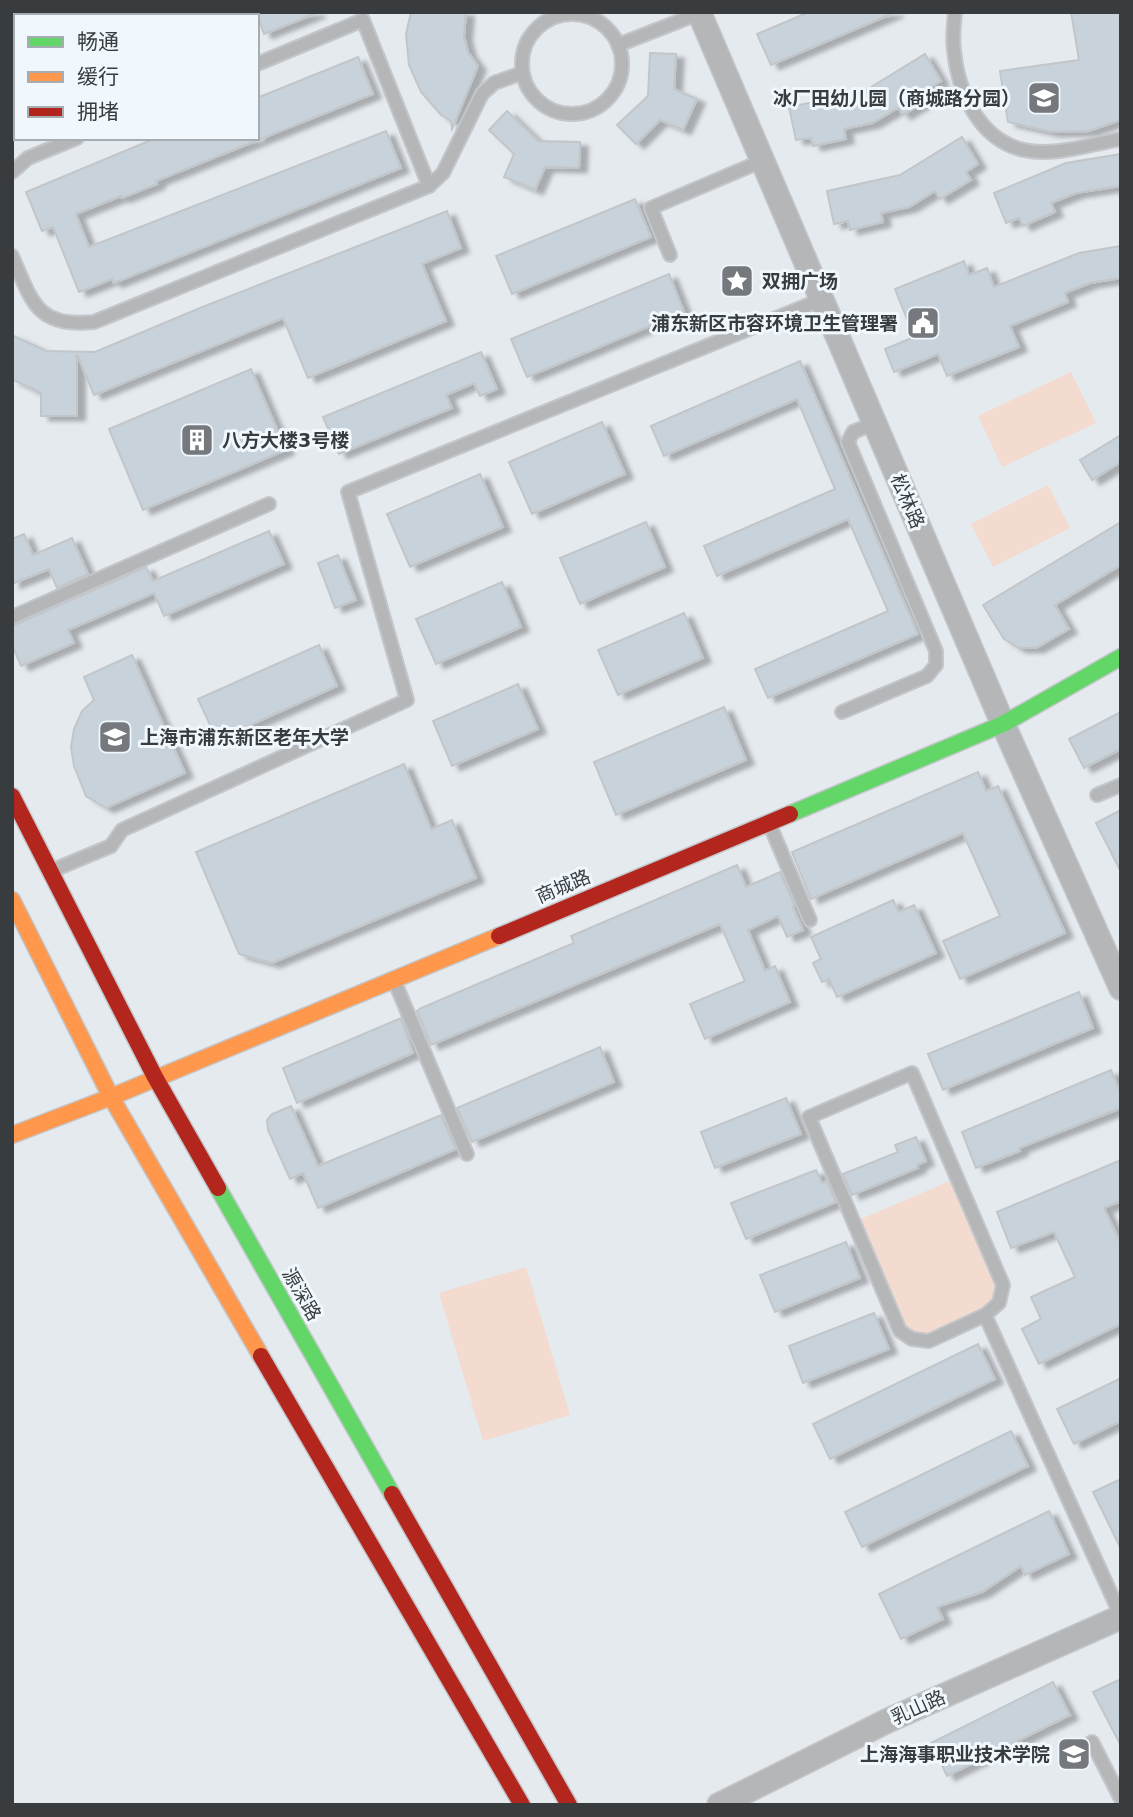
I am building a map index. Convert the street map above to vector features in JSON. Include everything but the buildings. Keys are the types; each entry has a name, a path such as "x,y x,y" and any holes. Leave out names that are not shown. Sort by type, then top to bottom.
{"main road":[{"name":"商城路","path":"12,1135 394,980 1003,724 1121,657"},
{"name":"源深路","path":"12,796 156,1077 569,1805"},
{"path":"12,900 111,1097 522,1805"}],"street":[{"name":"松林路","path":"699,12 1003,724 1121,988"},
{"name":"乳山路","path":"719,1805 887,1721 1121,1616"}],"lane":[{"path":"618,45 699,12"},
{"path":"955,12 953,48 960,81 974,114 995,138 1023,150 1047,152 1121,139"},
{"path":"574,13 591,17 606,26 618,45 622,56 622,74 616,90 604,103 589,112 573,115 557,113 542,106 531,94 522,73 523,48 531,34 542,23 556,16 574,13"},
{"path":"259,63 363,20 429,186"},
{"path":"12,256 32,302 44,313 58,321 76,324 94,321 429,186 443,173 482,94 494,83 522,73"},
{"path":"12,172 28,158 72,140"},
{"path":"670,255 651,208 764,160"},
{"path":"50,871 111,846 122,831 407,700 348,492 823,299"},
{"path":"842,712 927,676 936,665 936,651 848,442 853,432 875,422"},
{"path":"12,617 269,504"},
{"path":"1097,795 1121,785"},
{"path":"769,822 810,920"},
{"path":"394,980 467,1154"},
{"path":"912,1073 1003,1285 999,1303 985,1315 929,1340 912,1339 900,1331 809,1117 912,1073"},
{"path":"985,1315 1121,1616"},
{"path":"1093,1742 1121,1799"}],"shaded area":[{"path":"1071,372 1096,423 1002,467 978,416"},
{"path":"1048,485 1070,528 993,567 971,524"},
{"path":"957,1178 1003,1285 999,1303 929,1341 900,1331 854,1222"},
{"path":"526,1267 570,1415 483,1441 439,1293"}],"traffic: fast":[{"path":"790,814 1003,724 1121,657"},
{"path":"218,1188 392,1494"}],"traffic: slow":[{"path":"12,900 111,1097 261,1356"},
{"path":"12,1135 111,1097 499,936"}],"traffic: jam":[{"path":"12,796 155,1077 218,1188"},
{"path":"499,936 790,814"},
{"path":"261,1356 522,1805"},
{"path":"392,1494 569,1805"}],"place":[{"name":"冰厂田幼儿园（商城路分园）","path":"1044,98"},
{"name":"双拥广场","path":"737,281"},
{"name":"浦东新区市容环境卫生管理署","path":"923,323"},
{"name":"八方大楼3号楼","path":"197,440"},
{"name":"上海市浦东新区老年大学","path":"115,737"},
{"name":"上海海事职业技术学院","path":"1074,1754"}]}
